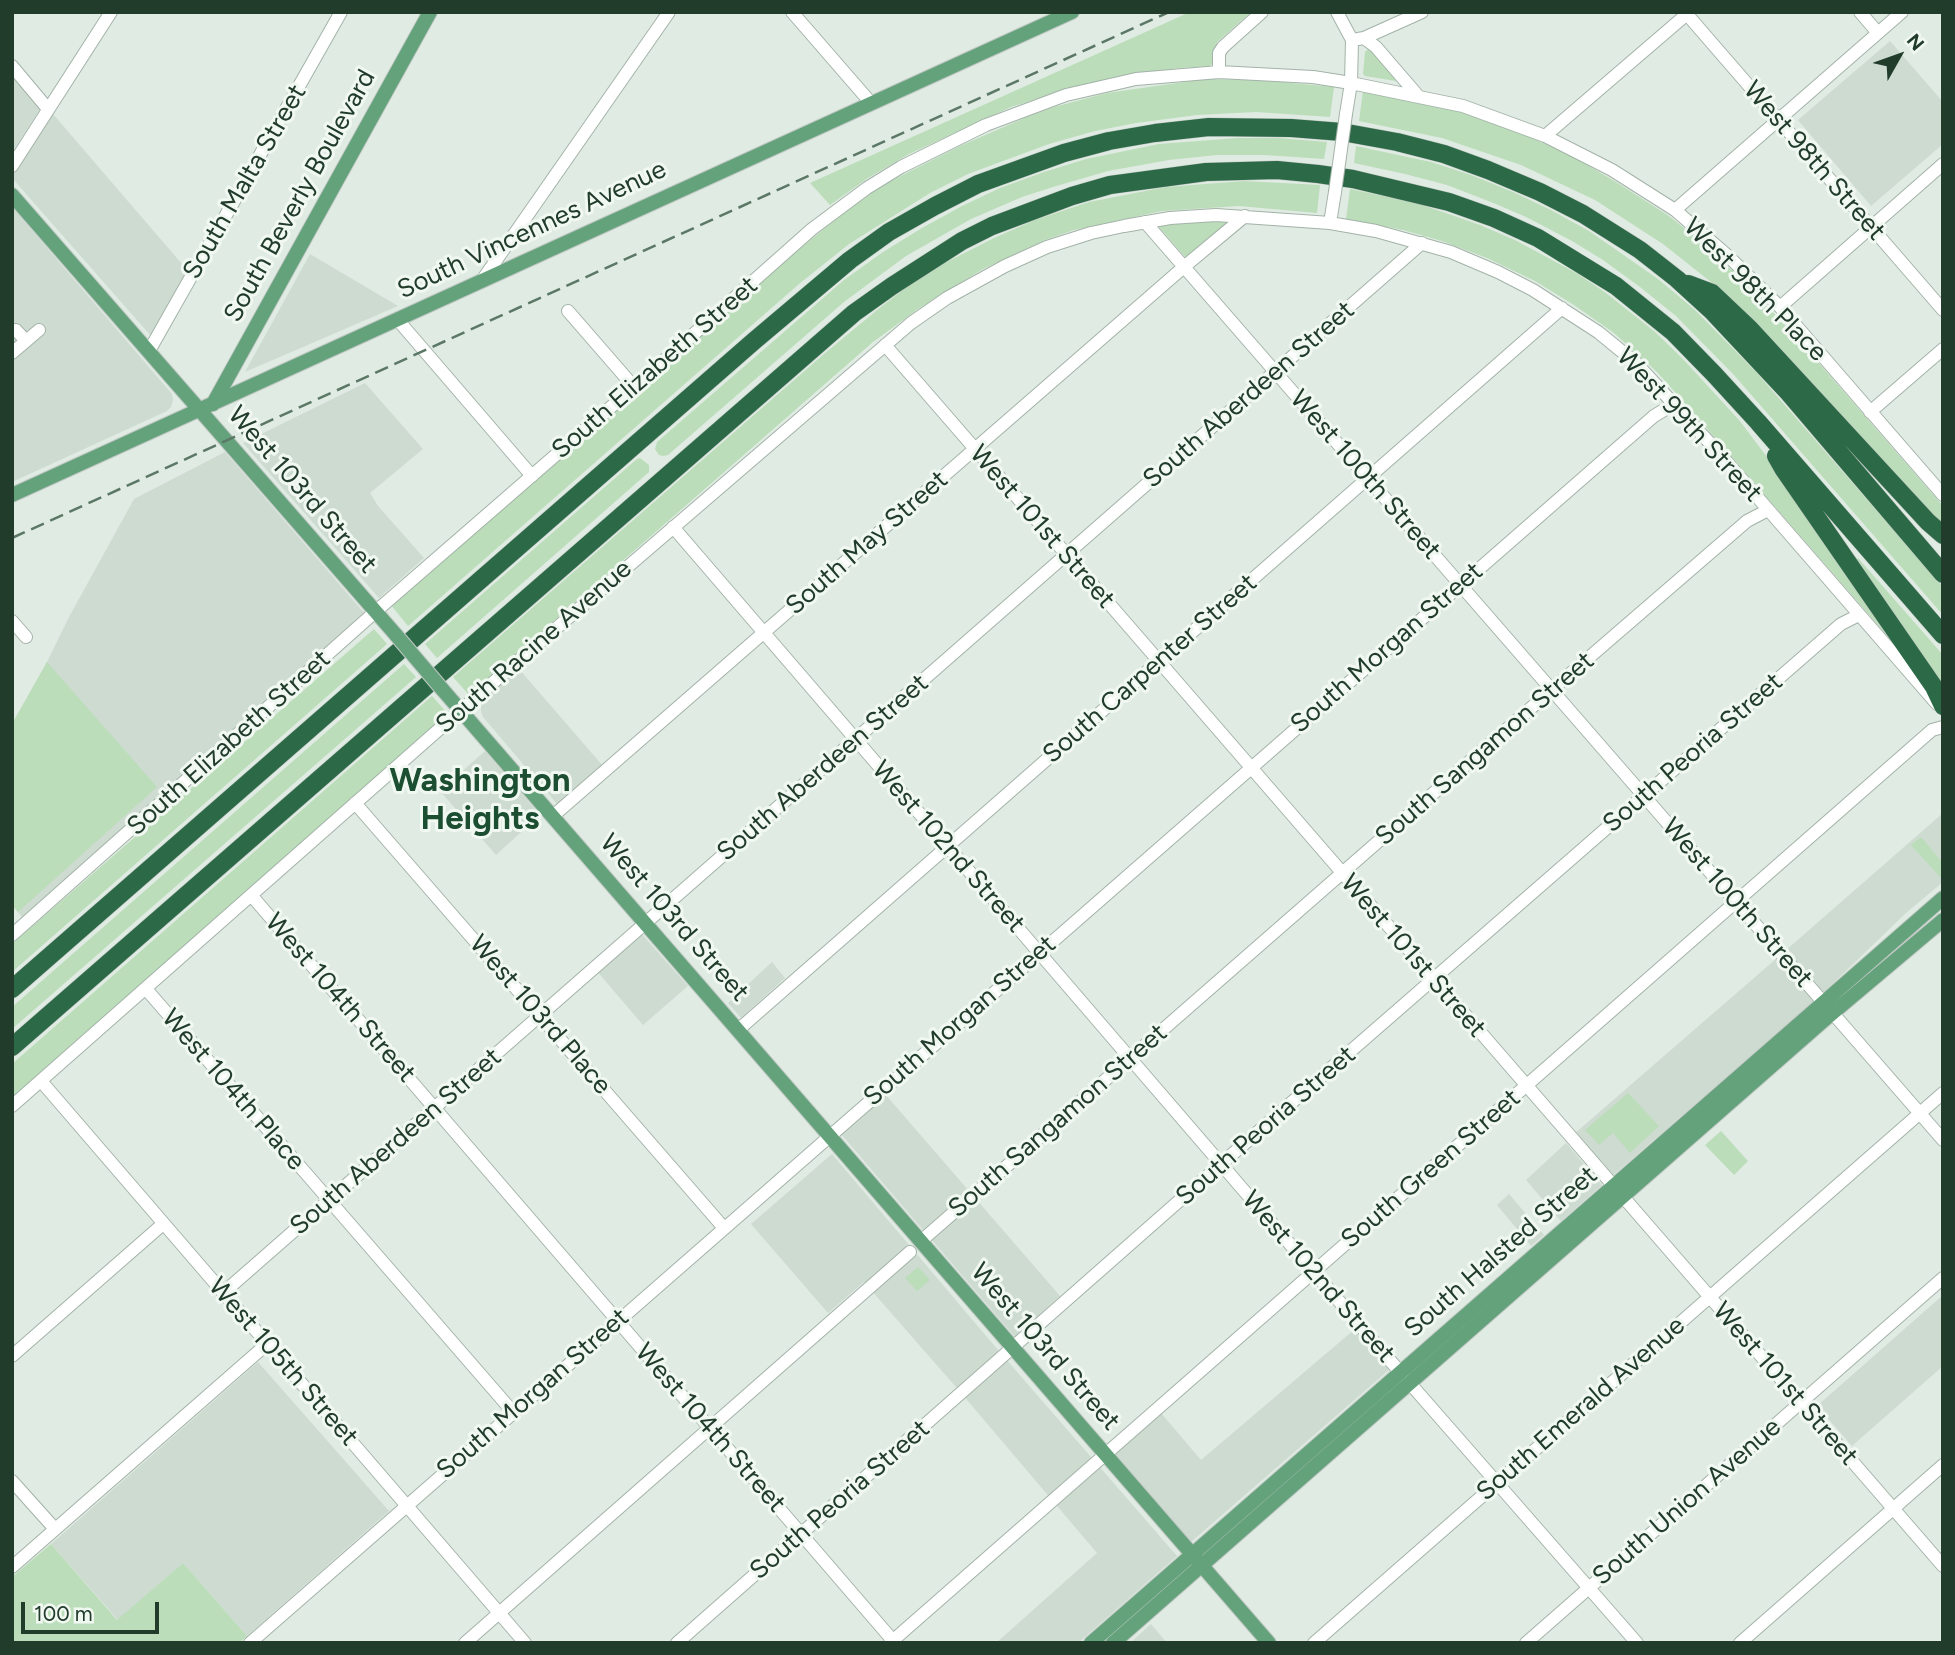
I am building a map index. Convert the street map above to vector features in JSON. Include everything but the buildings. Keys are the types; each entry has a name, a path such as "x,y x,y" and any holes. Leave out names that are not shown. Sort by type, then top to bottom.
{"highway":[{"path":"12,989 850,260 889,232 978,184 1064,153 1109,141 1209,127 1249,126 1342,132 1444,154 1540,192 1640,250 1712,311 1751,351 1943,575"},
{"path":"12,1046 855,313 891,286 962,241 992,226 1110,185 1206,172 1277,170 1353,178 1449,202 1538,238 1616,286 1673,332 1758,422 1943,635"},
{"path":"1677,279 1712,293 1943,536"},
{"path":"1758,422 1784,470 1934,687 1943,708"}],"main road":[{"name":"South Beverly Boulevard","path":"207,407 430,12"},
{"name":"South Vincennes Avenue","path":"12,495 1072,12"},
{"name":"West 103rd Street","path":"12,195 149,351 207,407 442,689 1269,1643"},
{"name":"South Halsted Street","path":"1091,1643 1197,1559 1405,1378 1828,1008 1943,898"},
{"name":"South Halsted Street","path":"1828,1008 1943,920"},
{"name":"South Halsted Street","path":"1113,1643 1197,1559"}],"street":[{"path":"12,166 111,12"},
{"name":"South Malta Street","path":"149,351 341,12"},
{"path":"483,279 669,12"},
{"path":"792,12 871,103"},
{"path":"1219,72 1219,53 1223,47 1262,12"},
{"path":"1337,12 1358,39 1376,47 1419,97"},
{"path":"1358,39 1422,12"},
{"path":"1860,12 1878,33"},
{"path":"1675,210 1902,12"},
{"path":"1545,136 1686,13"},
{"name":"West 98th Street","path":"1686,13 1943,310"},
{"path":"1330,223 1358,39"},
{"path":"12,66 48,109"},
{"name":"South Elizabeth Street","path":"12,935 812,229 867,188 901,167 985,125 1066,95 1136,79 1219,72 1313,77 1351,82 1419,97"},
{"name":"West 98th Place","path":"1419,97 1463,106 1545,136 1612,170 1675,210 1728,256 1780,307 1943,495"},
{"path":"1780,307 1943,164"},
{"name":"West 99th Street","path":"1145,222 1192,216 1245,216 1330,223 1376,232 1422,243 1498,272 1562,308 1636,363 1943,708"},
{"name":"South May Street","path":"553,816 1245,216"},
{"name":"West 100th Street","path":"1145,222 1943,1140"},
{"name":"South Racine Avenue","path":"12,1106 461,710 911,323 972,284 1047,247 1091,233 1145,222"},
{"name":"South Aberdeen Street","path":"223,1293 1422,243"},
{"name":"South Carpenter Street","path":"738,1030 1562,308"},
{"path":"568,311 634,387"},
{"path":"397,319 532,476"},
{"path":"14,328 26,341"},
{"path":"12,353 39,330"},
{"name":"West 101st Street","path":"885,345 1943,1566"},
{"path":"1870,412 1943,349"},
{"name":"South Morgan Street","path":"250,1643 1460,584 1654,416 1674,404"},
{"name":"South Sangamon Street","path":"921,1241 1552,690 1748,521 1768,510"},
{"name":"West 102nd Street","path":"673,527 1405,1378 1637,1643"},
{"name":"South Peoria Street","path":"677,1643 1841,624 1859,615"},
{"path":"12,621 26,637"},
{"name":"South Green Street","path":"893,1642 1932,730 1943,727"},
{"name":"West 103rd Place","path":"355,803 724,1228"},
{"name":"West 104th Street","path":"251,895 893,1642"},
{"name":"West 104th Place","path":"146,989 513,1412"},
{"name":"West 105th Street","path":"41,1081 524,1643"},
{"name":"South Emerald Avenue","path":"1314,1643 1943,1093"},
{"path":"12,1356 163,1224"},
{"path":"465,1643 910,1252"},
{"name":"South Union Avenue","path":"1526,1643 1943,1278"},
{"path":"12,1567 267,1344"},
{"path":"1740,1643 1943,1465"},
{"path":"12,1481 55,1530"}],"shaded area":[{"path":"1890,41 1943,102 1943,144 1871,206 1798,120"},
{"path":"12,66 44,103 12,152"},
{"path":"53,114 188,271 151,336 12,178"},
{"path":"12,207 172,394 173,400 167,411 12,482"},
{"path":"310,254 398,306 245,372"},
{"path":"365,383 423,449 370,493 378,506 424,558 379,598 243,443"},
{"path":"225,452 366,615 22,917 12,905 12,724 134,499"},
{"path":"519,669 603,766 558,805 483,717 481,711 483,699"},
{"path":"485,751 540,815 496,855 440,791"},
{"path":"1943,813 1943,882 1906,913 1822,994 1785,951"},
{"path":"639,931 688,986 643,1025 595,969"},
{"path":"1777,958 1814,1001 1611,1177 1574,1134"},
{"path":"772,962 785,978 741,1018 728,1003"},
{"path":"885,1094 969,1191 923,1230 841,1134"},
{"path":"1566,1143 1602,1185 1561,1221 1526,1180"},
{"path":"832,1154 1177,1556 1078,1643 996,1643 1097,1553 864,1282 828,1313 751,1224"},
{"path":"1509,1194 1544,1235 1531,1246 1497,1205"},
{"path":"976,1199 1060,1296 1015,1337 931,1239"},
{"path":"1943,1295 1943,1366 1852,1446 1817,1406"},
{"path":"1355,1329 1390,1369 1191,1542 1115,1453 1161,1413 1201,1460"},
{"path":"258,1362 389,1511 247,1636 183,1563 118,1620 51,1544"},
{"path":"1151,1624 1167,1643 1130,1643"}],"green space":[{"path":"1190,12 1251,12 1217,42 1214,62 1210,66 1115,77 1011,107 909,154 830,205 810,183"},
{"path":"1369,48 1396,81 1363,74 1365,52"},
{"path":"1205,79 1260,80 1334,87 1330,117 1256,112 1197,115 1136,123 1049,144 968,174 930,193 849,244 799,284 408,626 391,605 768,275 838,217 883,185 960,146 1054,107 1107,93"},
{"path":"1363,91 1464,113 1512,129 1570,155 1669,216 1733,271 1790,330 1943,506 1943,528 1721,290 1663,244 1595,200 1521,165 1442,138 1359,121"},
{"path":"1238,138 1327,142 1324,159 1217,155 1108,171 1022,197 971,219 906,256 844,302 668,455 659,455 655,449 657,442 844,280 883,252 962,206 1000,188 1086,159 1159,144"},
{"path":"1356,146 1431,162 1513,192 1589,231 1658,279 1695,310 1756,372 1943,587 1943,615 1734,375 1676,316 1640,287 1603,260 1526,217 1447,185 1354,163"},
{"path":"1244,181 1320,185 1317,213 1239,206 1162,211 1074,230 1045,240 983,269 918,309 873,342 469,695 453,677 824,354 914,282 994,238 1035,220 1089,202 1166,187"},
{"path":"1350,189 1417,203 1515,240 1578,274 1654,331 1739,420 1789,486 1898,648 1657,372 1614,333 1535,281 1487,258 1403,230 1346,219"},
{"path":"1228,222 1186,258 1158,226 1160,224"},
{"path":"640,458 649,465 649,472 437,658 425,644"},
{"path":"1858,558 1943,655 1943,691 1853,562"},
{"path":"374,629 387,644 12,972 12,944"},
{"path":"47,662 157,787 18,912 12,905 12,724"},
{"path":"404,664 416,677 12,1029 12,1007"},
{"path":"432,696 448,714 12,1097 12,1064"},
{"path":"1921,837 1943,863 1943,875 1940,877 1911,845"},
{"path":"1628,1093 1659,1126 1630,1153 1613,1133 1599,1145 1585,1130"},
{"path":"1721,1131 1748,1161 1734,1175 1705,1145"},
{"path":"918,1267 930,1280 917,1291 905,1278"},
{"path":"51,1544 117,1620 183,1563 247,1636 239,1643 12,1643 12,1577"}],"railway":[{"path":"12,538 1169,12"}],"district":[{"name":"Washington Heights","path":"480,800"}]}
